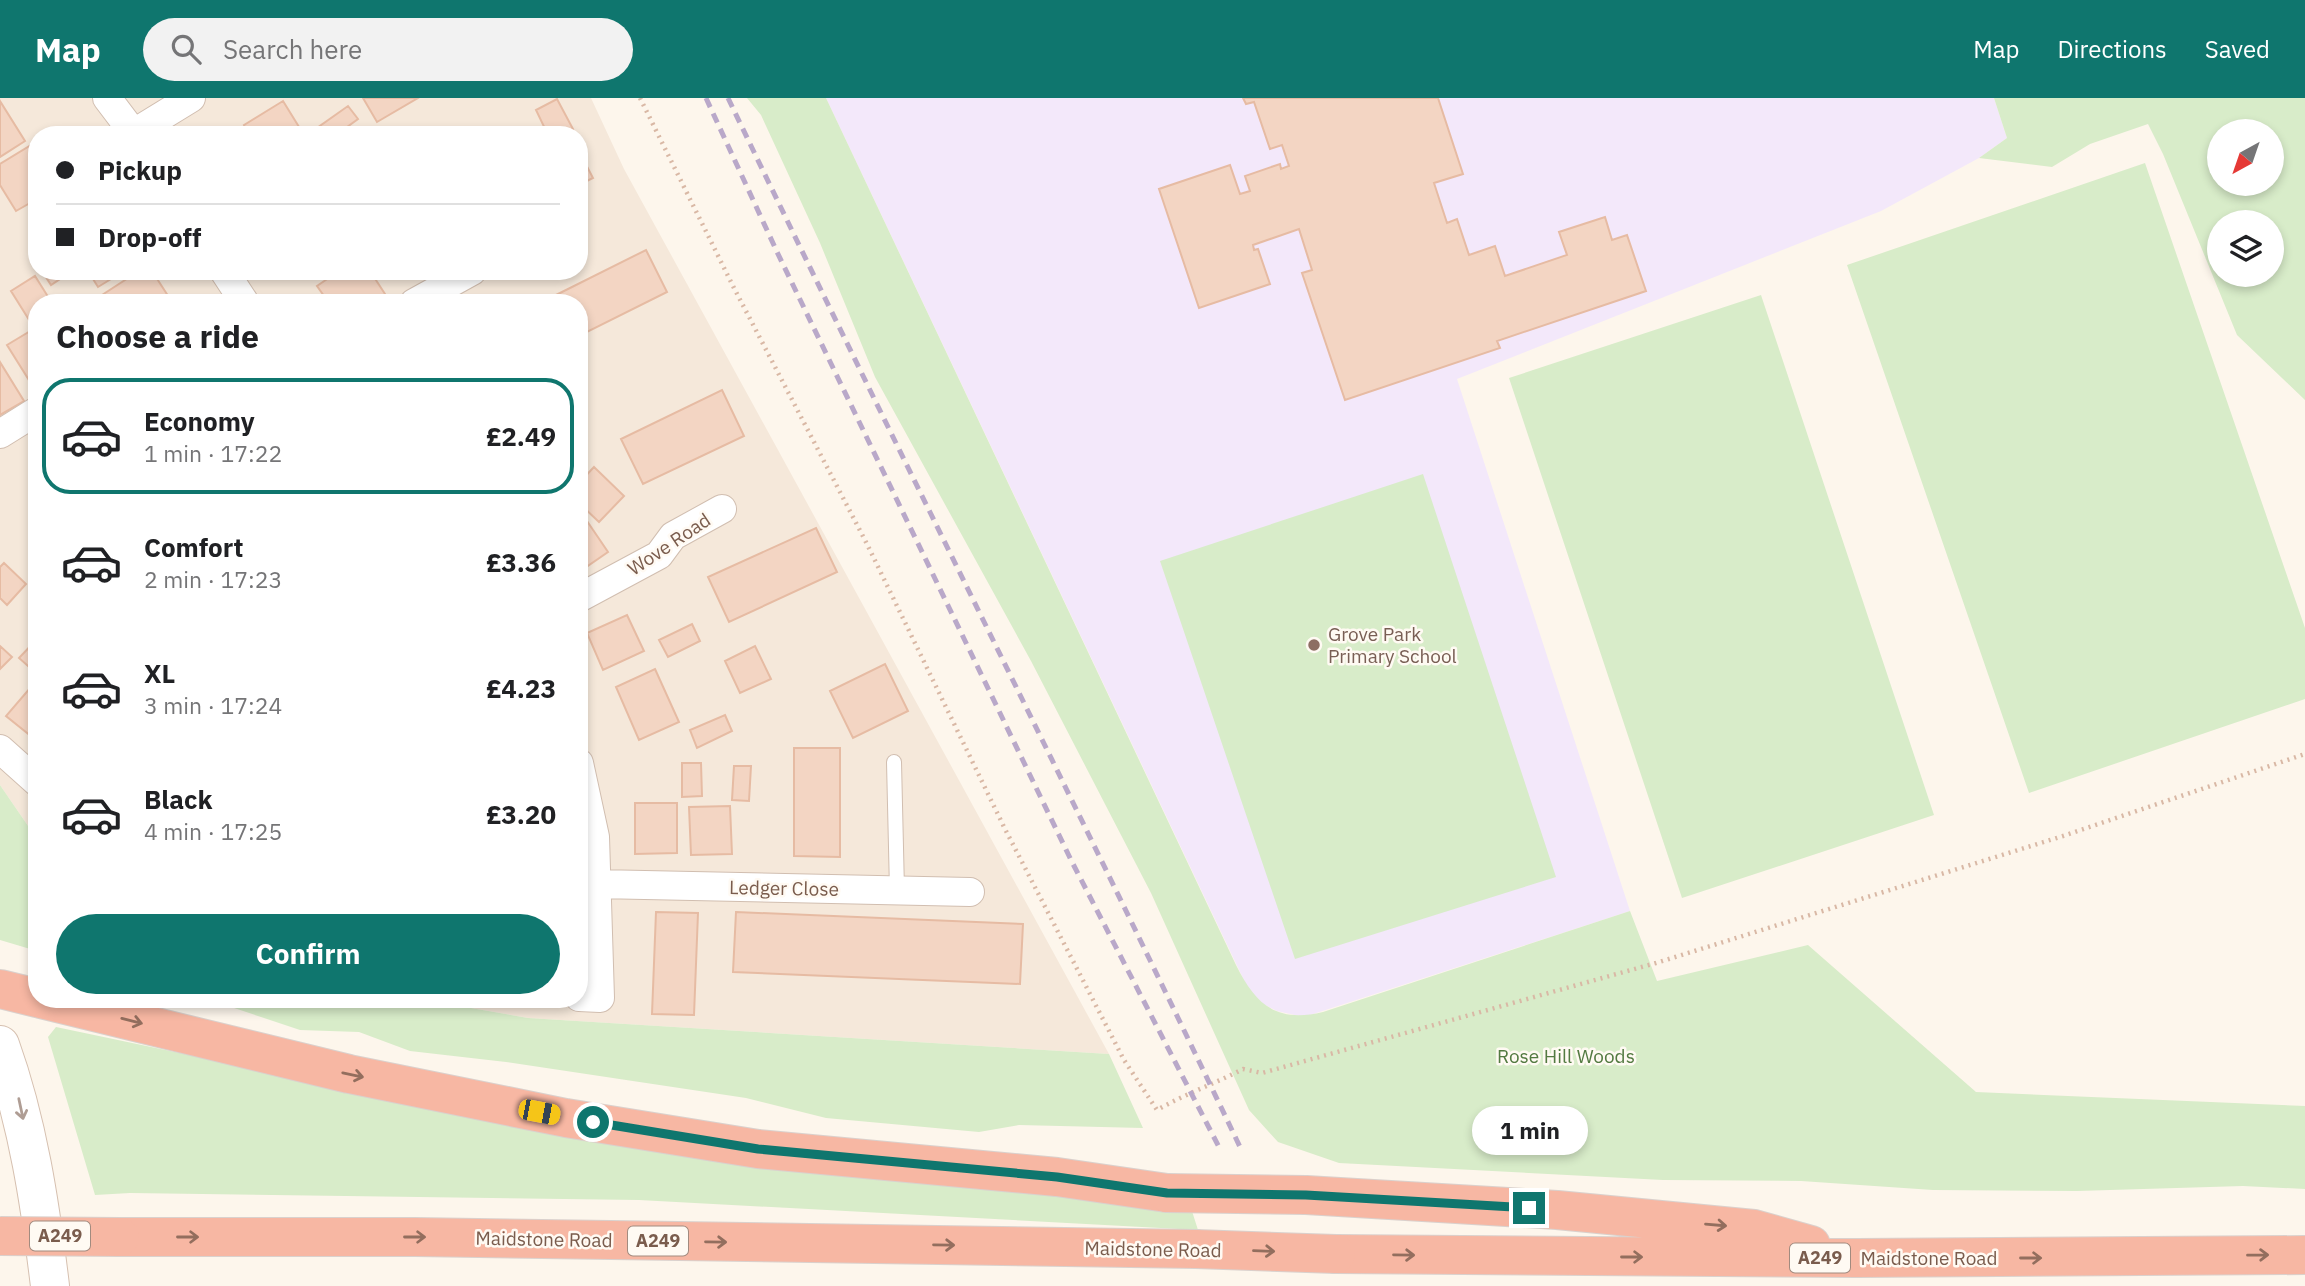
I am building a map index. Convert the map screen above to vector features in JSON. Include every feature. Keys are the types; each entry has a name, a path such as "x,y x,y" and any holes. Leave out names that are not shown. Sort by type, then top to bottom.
{"highway":[{"path":"0,989 28,996"},
{"path":"76,1008 349,1074 566,1118 758,1149 1057,1177 1167,1193 1306,1195 1557,1210 1754,1228 1857,1258"},
{"name":"Maidstone Road","path":"0,1236 415,1237 1196,1249 1336,1254 1857,1258 2305,1255"}],"main road":[{"path":"0,1045 19,1098 38,1193 50,1286"}],"street":[{"path":"107,98 128,126"},
{"path":"147,126 191,98"},
{"path":"430,294 455,280"},
{"path":"0,434 28,417"},
{"name":"Wove Road","path":"588,593 659,555 673,536 722,509"},
{"path":"0,749 28,774"},
{"path":"588,805 595,837 597,884 589,997"},
{"name":"Ledger Close","path":"597,884 970,892"}],"lane":[{"path":"894,762 897,890"}],"path":[{"path":"640,98 734,288 867,544 1005,829 1124,1060 1157,1110 1188,1092 1211,1086 1243,1069 1262,1073 1656,963 2063,836 2305,754"}],"shaded area":[{"path":"0,98 591,98 624,169 1109,1054 528,1018 471,1008 588,1008 588,294 28,294 28,826 0,785"},
{"name":"Grove Park Primary School","path":"826,98 1994,98 2007,138 1979,158 1881,211 1457,379 1630,911 1304,1017 1277,1011 1257,1001 1249,991"}],"green space":[{"name":"Rose Hill Woods","path":"747,98 826,98 1236,965 1251,991 1269,1008 1292,1015 1323,1012 1630,911 1657,981 1808,945 1976,1092 2305,1106 2305,1189 2243,1186 2077,1191 1933,1190 1801,1181 1663,1180 1339,1163 1278,1142 1249,1110 1151,893 1031,661 875,377 820,243 761,115"},
{"path":"1994,98 2305,98 2305,400 2237,335 2217,287 2284,287 2284,210 2207,210 2207,262 2148,124 2090,144 2052,167 1979,158 2007,138"},
{"path":"2145,163 2305,628 2305,699 2029,793 1847,265"},
{"path":"1761,295 1934,815 1682,898 1509,378"},
{"path":"1423,474 1556,877 1295,959 1160,561"},
{"path":"0,785 28,826 28,948 0,940"},
{"path":"234,1008 471,1008 528,1018 1109,1054 1143,1128 1019,1125 979,1132 826,1118 746,1098 506,1062 410,1051 359,1032 300,1030"},
{"path":"56,1027 636,1149 1191,1208 1198,1230 639,1200 130,1193 95,1195 48,1037"}],"building":[{"path":"363,98 418,98 377,122"},
{"path":"1243,98 1438,98 1463,174 1434,183 1447,223 1457,219 1469,255 1495,246 1505,276 1567,255 1559,232 1605,217 1612,240 1627,235 1646,291 1497,341 1500,348 1345,400 1302,273 1312,270 1299,229 1253,245 1254,250 1258,249 1270,284 1199,308 1159,189 1230,165 1240,194 1250,191 1245,176 1280,164 1281,169 1289,166 1282,145 1270,149 1254,102 1246,104"},
{"path":"557,99 571,126 544,126 536,110"},
{"path":"0,101 25,141 0,157"},
{"path":"283,101 298,126 245,126"},
{"path":"348,106 358,119 348,126 320,126"},
{"path":"28,147 28,204 16,211 0,185 0,164"},
{"path":"646,250 667,292 588,332 588,294 558,294"},
{"path":"29,280 38,280 46,294 28,294 28,318 11,291"},
{"path":"94,280 109,280 98,287"},
{"path":"125,280 158,280 167,294 104,294"},
{"path":"326,280 376,280 385,294 323,294 317,286"},
{"path":"28,332 28,379 7,345"},
{"path":"0,362 24,401 0,415"},
{"path":"722,390 744,436 643,484 621,439"},
{"path":"594,467 624,496 599,522 588,512 588,473"},
{"path":"588,522 608,552 588,566"},
{"path":"816,528 837,572 729,622 708,577"},
{"path":"4,563 26,584 7,605 0,598 0,567"},
{"path":"627,615 644,651 603,670 588,633"},
{"path":"692,624 700,641 668,657 659,640"},
{"path":"0,646 12,657 0,669"},
{"path":"755,646 771,679 740,693 725,661"},
{"path":"28,648 28,666 19,658"},
{"path":"885,664 908,711 853,738 830,691"},
{"path":"655,669 679,722 639,740 616,687"},
{"path":"28,690 28,734 6,716"},
{"path":"725,715 732,731 697,748 690,730"},
{"path":"794,748 840,748 840,857 794,856"},
{"path":"682,763 701,763 702,796 682,797"},
{"path":"734,766 751,766 749,801 732,800"},
{"path":"635,803 677,803 677,853 635,854"},
{"path":"730,806 732,854 691,855 689,807"},
{"path":"656,912 698,913 694,1015 652,1014"},
{"path":"736,912 1023,924 1020,984 733,972"}],"railway":[{"path":"706,98 778,254 1072,862 1220,1149"},
{"path":"728,98 1241,1149"}],"place":[{"name":"Grove Park Primary School","path":"1314,645"}],"route":[{"path":"593,1122 758,1149 1057,1177 1167,1193 1306,1195 1529,1208"}]}
